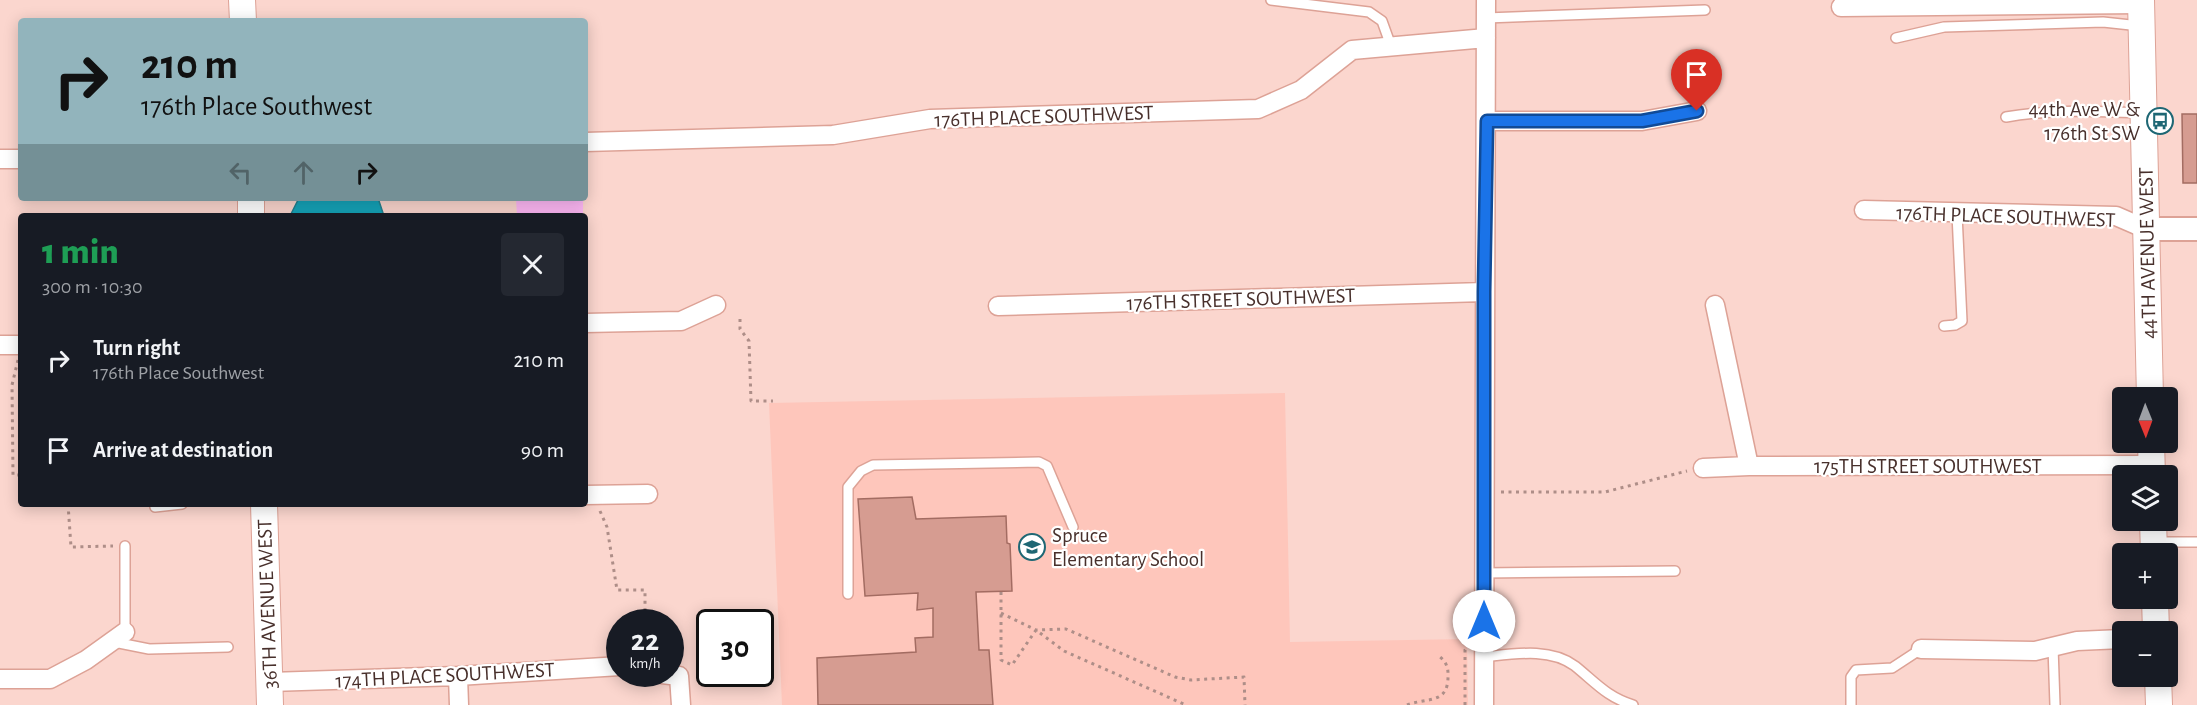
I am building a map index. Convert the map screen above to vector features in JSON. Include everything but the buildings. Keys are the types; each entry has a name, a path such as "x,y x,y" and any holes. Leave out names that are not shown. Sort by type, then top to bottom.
{"main road":[{"path":"242,0 243,18"},
{"name":"44TH AVENUE WEST","path":"2141,10 2150,387"},
{"name":"36TH AVENUE WEST","path":"264,507 270,694"},
{"path":"2158,687 2158,705"}],"street":[{"path":"1841,7 2141,10"},
{"path":"1484,705 1486,9"},
{"name":"176TH PLACE SOUTHWEST","path":"588,142 833,135 930,119 1258,110 1301,90 1352,50 1486,38"},
{"path":"1487,121 1642,121 1697,111"},
{"path":"0,159 18,159"},
{"name":"176TH PLACE SOUTHWEST","path":"1864,210 2116,216 2146,229"},
{"path":"2146,229 2197,229"},
{"name":"176TH STREET SOUTHWEST","path":"998,306 1484,292"},
{"path":"588,323 681,321 716,304"},
{"path":"1715,305 1749,466"},
{"path":"0,345 18,351"},
{"name":"175TH STREET SOUTHWEST","path":"1703,468 2152,461"},
{"path":"589,495 648,494"},
{"path":"0,679 50,679 118,637"},
{"path":"1921,649 2035,651 2077,641 2112,639"},
{"name":"174TH PLACE SOUTHWEST","path":"270,694 458,676 606,667"},
{"path":"458,676 459,705"},
{"path":"675,687 681,705"}],"lane":[{"path":"1271,0 1309,2 1360,10 1376,15 1386,30 1391,46"},
{"path":"1486,9 1705,10"},
{"path":"1896,38 1944,27 2103,22 2141,10"},
{"path":"2006,117 2084,111 2144,113"},
{"path":"1944,326 1955,325 1962,321 1958,213"},
{"path":"848,594 848,487 861,471 873,465 1039,462 1047,466 1073,527"},
{"path":"2154,539 2197,542"},
{"path":"125,546 118,637 149,649 228,647"},
{"path":"1484,573 1675,571"},
{"path":"2053,647 2055,705"},
{"path":"1851,705 1851,677 1856,670 1892,668 1921,649"},
{"path":"1484,657 1517,653 1550,655 1574,665 1616,699 1633,705"}],"path":[{"path":"740,319 740,329 749,341 752,400 773,401"},
{"path":"18,360 12,386 13,475 18,475"},
{"path":"1484,492 1605,492 1675,472 1703,468"},
{"path":"589,495 607,527 617,590 645,590 645,609"},
{"path":"68,507 71,547 125,546"},
{"path":"1001,591 1001,660 1012,665 1036,630"},
{"path":"1001,613 1036,630 1064,651 1186,705"},
{"path":"1036,630 1066,629 1175,677 1191,680 1244,677 1245,705"},
{"path":"1407,705 1419,700 1434,700 1445,692 1449,682 1448,669 1440,657"}],"shaded area":[{"path":"516,201 583,201 583,213 517,213"},
{"name":"Spruce Elementary School","path":"1285,393 1290,642 1467,639 1468,705 782,705 769,403"}],"water":[{"path":"298,201 379,201 383,213 292,213"}],"place":[{"name":"44th Ave W & 176th St SW","path":"2160,121"},
{"name":"Spruce Elementary School","path":"1032,547"}],"route":[{"path":"1484,621 1484,292 1487,121 1642,121 1697,111"}]}
